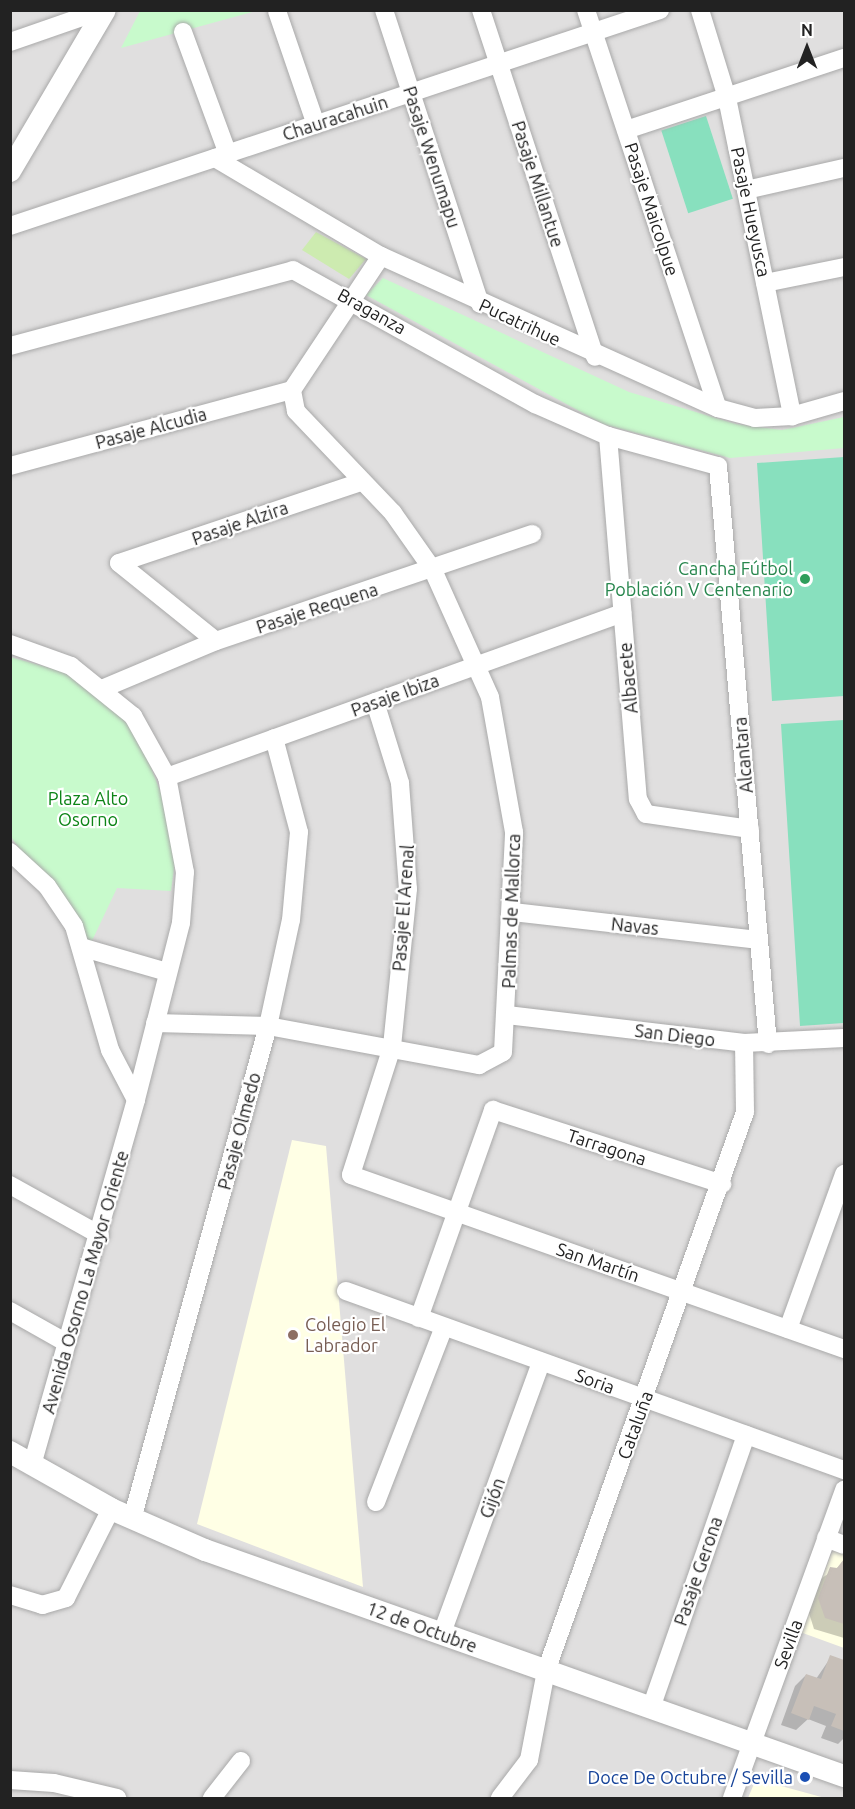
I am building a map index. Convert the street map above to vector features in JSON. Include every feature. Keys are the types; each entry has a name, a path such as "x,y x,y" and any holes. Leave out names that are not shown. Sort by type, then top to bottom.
{"street":[{"path":"10,42 104,10"},
{"path":"10,171 104,10"},
{"path":"277,10 316,125"},
{"name":"Pasaje Wenumapu","path":"384,10 480,304"},
{"name":"Pasaje Millantue","path":"481,10 595,357"},
{"name":"Pasaje Maicolpue","path":"586,10 718,408"},
{"name":"Chauracahuin","path":"10,226 660,10"},
{"name":"Pasaje Hueyusca","path":"700,10 727,98 792,416"},
{"path":"183,32 222,156"},
{"path":"626,130 844,58"},
{"name":"Pucatrihue","path":"222,156 381,256 595,357 718,408 755,417 792,416 844,401"},
{"path":"746,190 844,168"},
{"path":"292,390 349,298 381,256"},
{"path":"765,283 844,267"},
{"name":"Braganza","path":"10,346 283,271 302,274 349,298 535,404 608,436 718,466"},
{"name":"Pasaje Alcudia","path":"10,466 292,390"},
{"name":"Palmas de Mallorca","path":"155,1023 268,1026 392,1047 479,1065 503,1052 513,912 511,798 479,664 433,570 393,513 361,482 296,411 292,390"},
{"name":"Albacete","path":"608,436 638,790 646,814 750,829"},
{"name":"Alcantara","path":"718,466 750,829 757,940 768,1044"},
{"name":"Pasaje Alzira","path":"216,641 119,563 361,482"},
{"name":"Pasaje Requena","path":"104,688 216,641 433,570 532,534"},
{"name":"Pasaje Ibiza","path":"167,777 622,613"},
{"name":"Avenida Osorno La Mayor Oriente","path":"10,644 71,666 104,688 146,732 167,777 185,872 181,922 136,1100 100,1235 32,1464"},
{"name":"Pasaje El Arenal","path":"351,1175 392,1047 408,889 407,825 375,702"},
{"name":"Pasaje Olmedo","path":"132,1519 268,1026 291,920 299,832 274,738"},
{"path":"10,852 52,893 84,948 110,1050 136,1100"},
{"name":"Navas","path":"513,912 757,940"},
{"path":"84,948 167,972"},
{"name":"San Diego","path":"507,1015 744,1043 768,1044 844,1038"},
{"name":"Cataluña","path":"500,1798 529,1760 546,1671 722,1184 745,1112 744,1043"},
{"name":"Tarragona","path":"457,1212 493,1110 722,1184"},
{"path":"788,1329 844,1174"},
{"name":"San Martín","path":"351,1175 844,1349"},
{"path":"10,1185 100,1235"},
{"path":"419,1318 457,1212"},
{"name":"Soria","path":"346,1291 844,1470"},
{"path":"10,1311 67,1343"},
{"path":"376,1502 444,1327"},
{"name":"Gijón","path":"442,1633 541,1362"},
{"name":"Pasaje Gerona","path":"651,1708 746,1435"},
{"name":"12 de Octubre","path":"10,1452 132,1519 751,1746 844,1776"},
{"name":"Sevilla","path":"732,1798 844,1490"},
{"path":"10,1595 42,1605 66,1598 111,1509"},
{"path":"826,1538 844,1545"},
{"path":"212,1798 241,1761"},
{"path":"10,1780 114,1798"}],"shaded area":[{"path":"11,11 844,11 844,1798 11,1798"},
{"name":"Colegio El Labrador","path":"292,1140 326,1146 363,1587 197,1524"},
{"path":"833,1550 844,1553 844,1648 800,1632"},
{"path":"756,1779 825,1798 748,1798"}],"green space":[{"path":"140,11 256,11 121,48"},
{"path":"706,116 733,199 688,213 661,131"},
{"path":"316,232 366,259 349,279 302,250"},
{"path":"383,278 629,392 736,424 782,430 844,417 844,448 730,458 603,424 366,295"},
{"name":"Cancha Fútbol Población V Centenario","path":"844,457 844,696 772,701 757,463"},
{"name":"Plaza Alto Osorno","path":"10,657 72,674 103,696 139,737 168,811 175,862 171,891 117,888 90,945 11,837"},
{"path":"844,720 844,1023 800,1026 781,724"}],"building":[{"path":"844,1559 844,1624 825,1618 818,1598 830,1567 837,1568"},
{"path":"830,1655 844,1660 844,1731 831,1726 836,1714 814,1706 809,1720 791,1713 806,1674 821,1679"}],"place":[{"name":"Cancha Fútbol Población V Centenario","path":"805,579"},
{"name":"Colegio El Labrador","path":"293,1335"},
{"name":"Doce De Octubre / Sevilla","path":"805,1777"}]}
